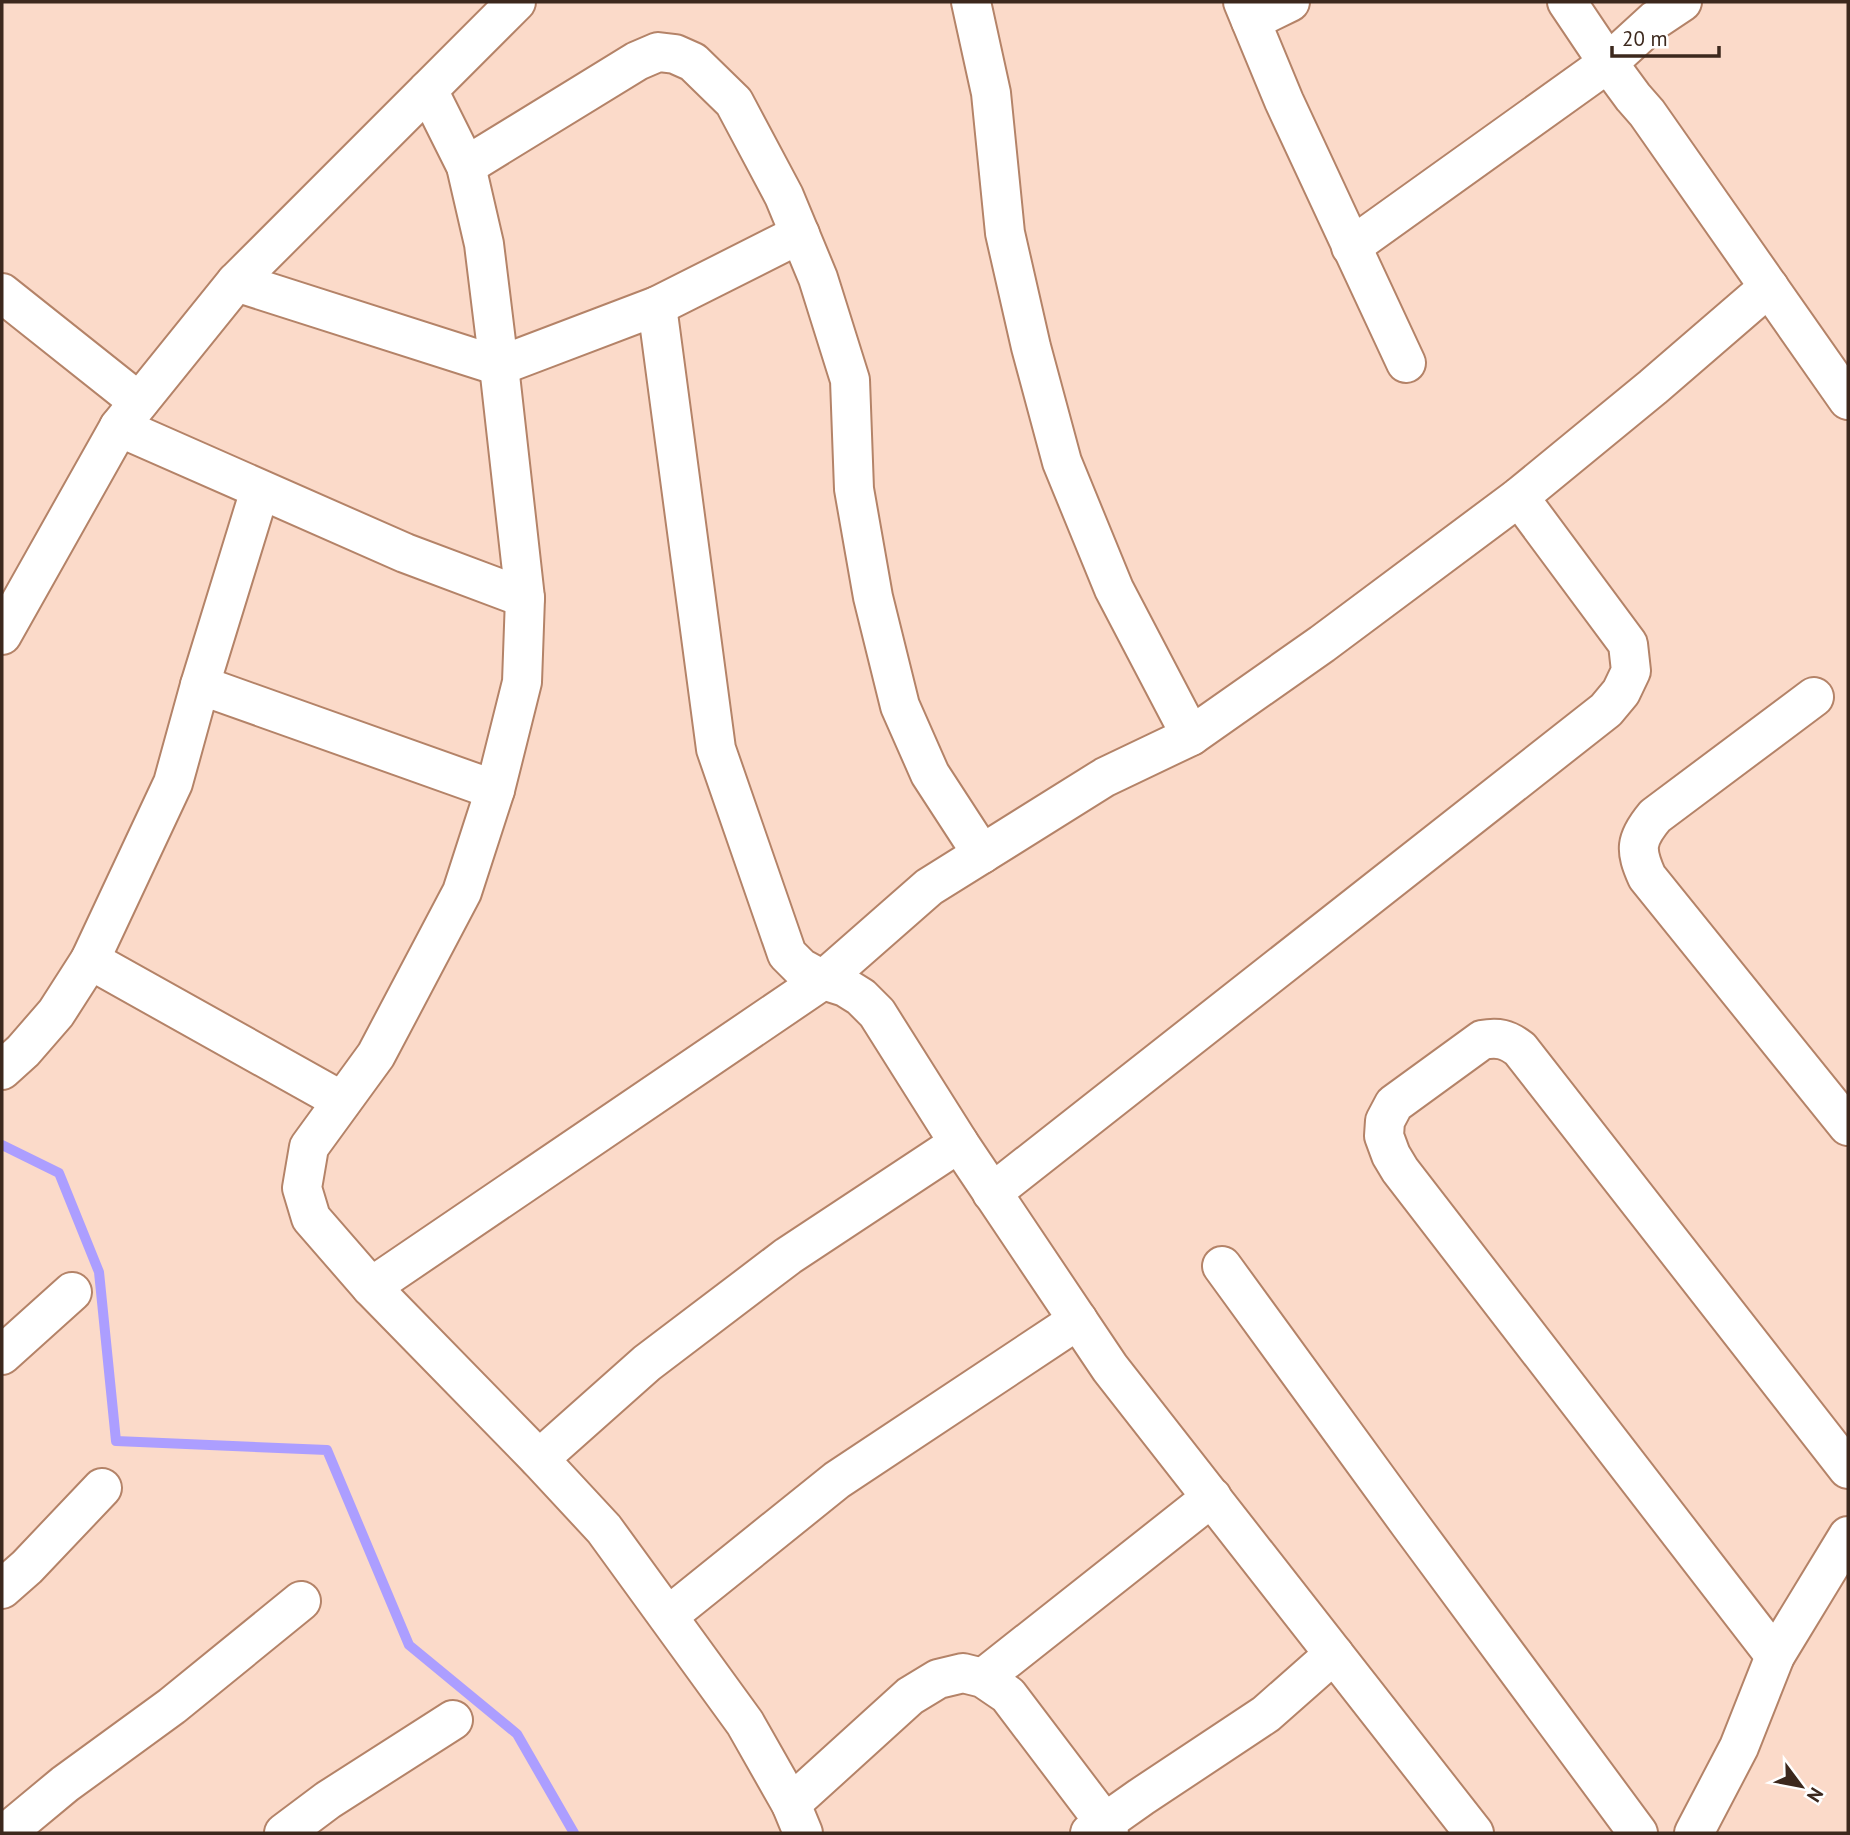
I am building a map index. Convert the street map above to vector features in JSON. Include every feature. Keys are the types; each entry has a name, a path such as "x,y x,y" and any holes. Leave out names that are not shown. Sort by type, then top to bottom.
{"street":[{"path":"2,635 129,414 236,282 516,2"},
{"path":"971,2 991,93 1005,233 1031,347 1062,462 1114,589 1191,736"},
{"path":"1290,2 1247,12 1284,101 1406,363"},
{"path":"1567,2 1608,64 1647,113 1848,400"},
{"path":"1352,247 1608,64 1655,20 1682,2"},
{"path":"466,166 637,61 658,52 675,54 692,62 734,102 784,196 800,234 818,278 849,380 854,489 873,597 900,706 930,774 982,854"},
{"path":"428,90 466,166 484,244 525,598 522,682 495,790 463,892 376,1055 309,1147 302,1188 311,1217 371,1287 604,1529 745,1723 797,1818 910,1696 938,1679 962,1673 984,1678 1008,1695 1101,1830 1266,1714 1334,1654"},
{"path":"236,282 499,366 657,306 800,234"},
{"path":"371,1287 823,980 929,887 1105,777 1191,736 1322,644 1519,497 1769,287"},
{"path":"2,293 129,414 260,490 405,553 525,598"},
{"path":"657,306 716,749 787,954 801,968 861,997 877,1013 959,1143 1110,1368 1334,1654 1468,1831"},
{"path":"2,1070 23,1051 56,1013 90,960 173,783 260,490"},
{"path":"992,1193 1606,710 1620,692 1631,671 1628,644 1519,497"},
{"path":"200,685 495,790"},
{"path":"1814,697 1655,816 1644,829 1639,846 1639,859 1647,877 1848,1126"},
{"path":"90,960 342,1101"},
{"path":"1775,1656 1400,1170 1384,1136 1385,1121 1394,1104 1482,1040 1496,1037 1508,1040 1520,1049 1848,1469"},
{"path":"539,1459 647,1363 788,1256 959,1143"},
{"path":"1222,1266 1638,1833"},
{"path":"2,1356 72,1292"},
{"path":"668,1616 837,1480 1078,1320"},
{"path":"2,1589 27,1567 102,1488"},
{"path":"984,1678 1212,1497"},
{"path":"1694,1833 1739,1747 1775,1656 1848,1536"},
{"path":"6,1833 65,1784 172,1706 301,1601"},
{"path":"284,1833 328,1800 453,1720"}],"waterway":[{"path":"2,1145 59,1173 99,1272 116,1441 327,1450 409,1645 517,1734 574,1833"}]}
